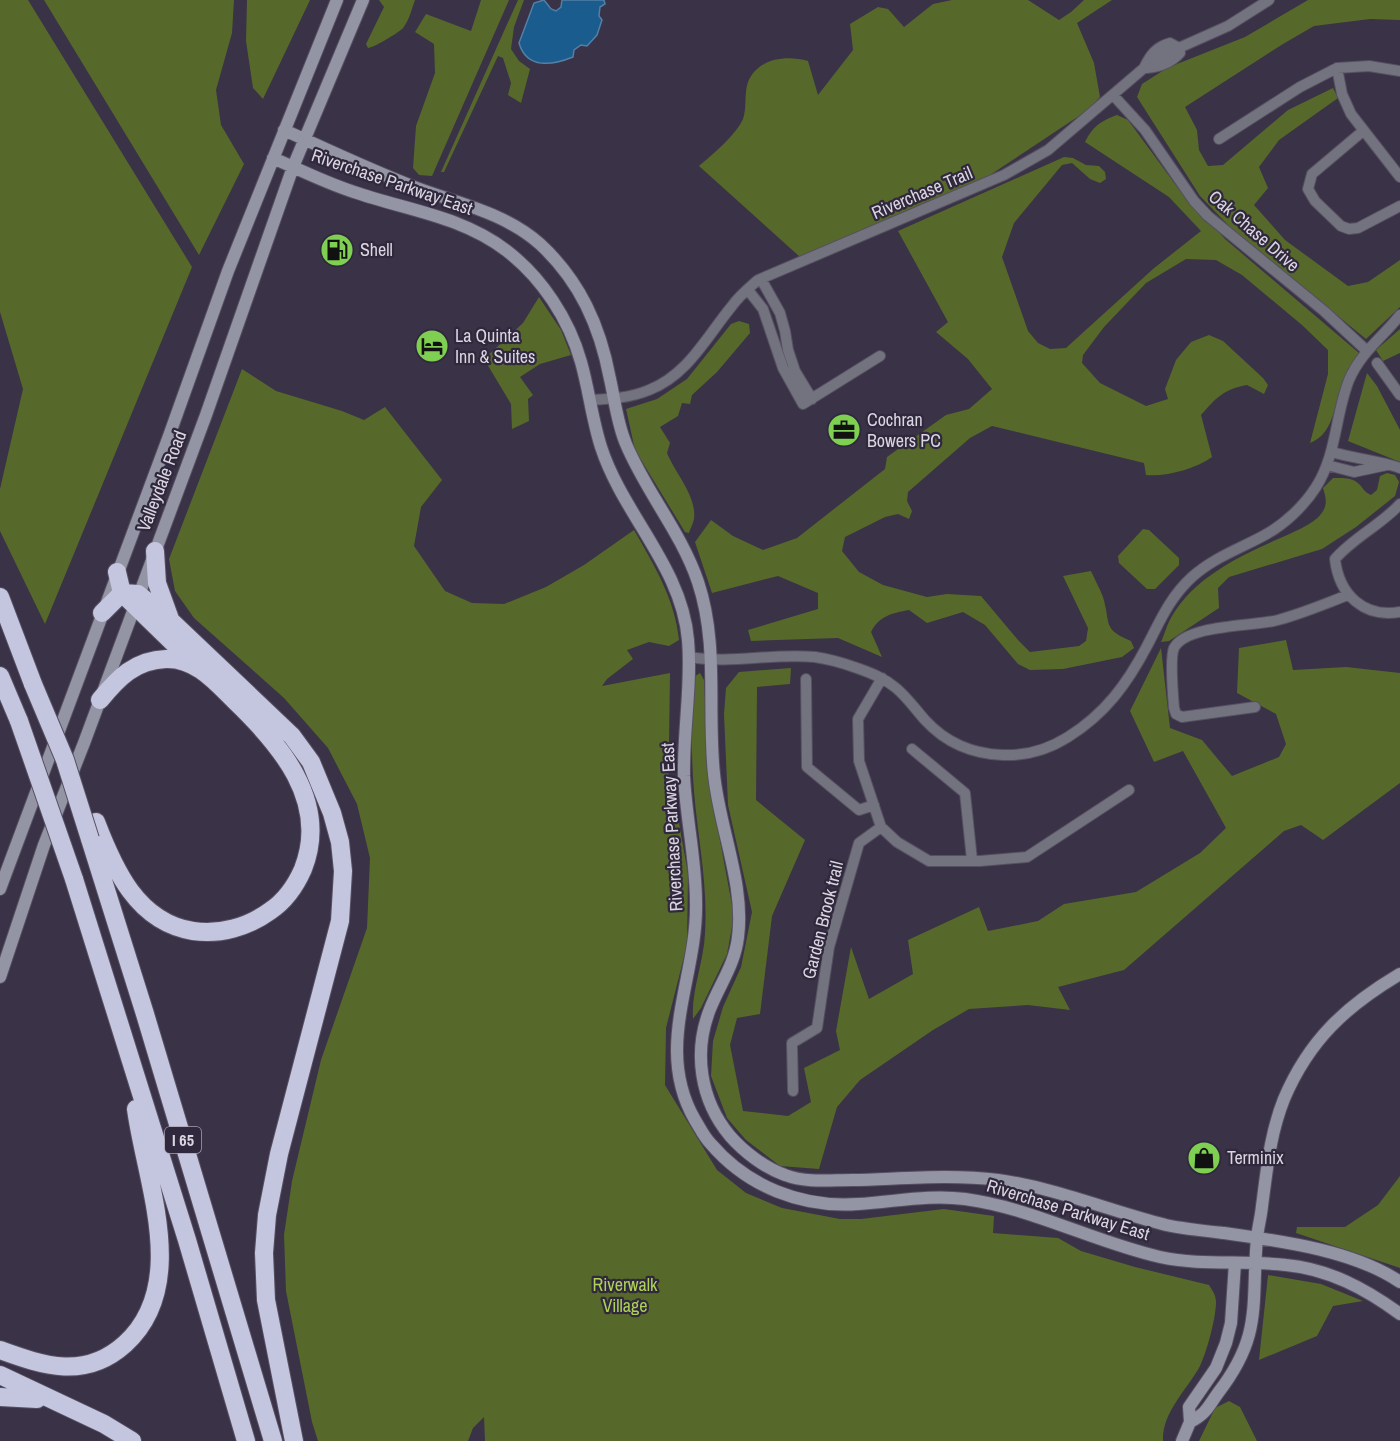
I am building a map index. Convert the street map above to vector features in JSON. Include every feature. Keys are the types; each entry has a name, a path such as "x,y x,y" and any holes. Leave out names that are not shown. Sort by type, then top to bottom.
{"highway":[{"path":"155,551 157,583 171,621"},
{"path":"94,833 126,887 140,903 152,914 191,931 217,931 250,923 275,908 299,877 309,849 310,826 305,798 297,778 271,736 198,667 132,598 117,572"},
{"name":"I 65","path":"0,597 94,833 145,1014 273,1441"},
{"path":"102,613 132,598"},
{"path":"132,598 171,621 292,736 310,762 332,813 340,842 343,871 340,921 279,1154 267,1215 264,1253 268,1309 294,1441"},
{"path":"100,700 123,674 144,663 174,659 198,667"},
{"name":"I 65","path":"0,676 19,721 74,879 134,1068 246,1441"},
{"path":"0,1350 57,1367 73,1368 91,1364 118,1350 140,1329 149,1314 158,1283 160,1246 138,1125 134,1094 134,1068"},
{"path":"0,1375 104,1424 132,1441"},
{"path":"0,1396 51,1400"}],"street":[{"name":"Valleydale Road","path":"0,889 228,271 337,0"},
{"name":"Valleydale Road","path":"0,977 44,845 100,700 132,598 155,551 293,167 363,0"},
{"path":"1144,68 1158,67 1170,43 1179,48 1206,38 1269,0"},
{"name":"Riverchase Trail","path":"590,400 614,399 647,391 677,373 691,359 733,304 761,279 1013,171 1048,150 1113,95 1144,68 1151,54 1163,56 1180,53 1179,48"},
{"path":"1220,139 1300,87 1337,68 1370,66 1400,71"},
{"path":"1337,68 1342,94 1351,114 1400,177"},
{"name":"Oak Chase Drive","path":"1113,95 1145,130 1194,201 1208,216 1324,311 1366,350"},
{"name":"Riverchase Parkway East","path":"284,130 365,168 493,214 532,238 566,272 586,302 602,340 618,422 627,446 682,545 694,571 707,618 712,661 714,774 739,904 739,933 732,963 709,1013 700,1060 702,1077 710,1101 722,1125 733,1139 768,1167 780,1174 796,1178 998,1180 1049,1191 1169,1226 1257,1238 1344,1256 1377,1268 1400,1282"},
{"path":"1363,131 1312,174 1308,189 1314,201 1341,226 1349,230 1358,228 1400,206"},
{"name":"Riverchase Parkway East","path":"273,158 357,194 457,222 476,231 507,251 537,280 559,309 578,351 599,439 612,475 668,573 678,594 686,623 688,657 684,770 696,913 678,1028 677,1066 688,1107 705,1138 713,1147 736,1167 765,1186 801,1200 839,1205 926,1197 967,1199 1012,1209 1120,1246 1164,1258 1304,1267 1367,1291 1400,1314"},
{"path":"761,279 783,321 792,364 808,402"},
{"path":"747,290 763,309 783,368 808,402"},
{"path":"688,657 712,661 815,657 836,661 882,678 898,689 932,728 970,750 1018,755 1052,746 1077,731 1110,704 1145,648 1164,611 1186,583 1210,563 1282,524 1312,493 1328,465 1344,394 1356,365 1366,350 1400,315"},
{"path":"808,402 880,356"},
{"path":"1377,363 1400,395"},
{"path":"1332,452 1395,467"},
{"path":"1328,465 1354,472 1395,467"},
{"path":"1400,504 1388,518 1352,543 1335,559 1348,595 1357,603 1385,615 1400,612"},
{"path":"1255,707 1182,717 1176,714 1173,651 1178,642 1192,634 1212,629 1295,615 1348,595"},
{"path":"882,678 858,719 860,761 881,826 897,842 929,861 1026,857 1129,790"},
{"path":"806,679 807,767 859,810 874,805"},
{"path":"912,749 965,793 972,860"},
{"name":"Garden Brook trail","path":"793,1091 792,1043 817,1028 830,947 859,843 881,826"},
{"path":"1190,1422 1202,1416 1241,1360 1253,1324 1257,1238 1271,1139 1285,1098 1316,1044 1344,1012 1358,1000 1400,974"},
{"path":"1182,1441 1190,1422 1189,1407 1216,1368 1226,1343 1231,1323 1235,1263"}],"green space":[{"path":"0,0 28,0 192,267 45,624 0,531 0,489 23,389 0,312"},
{"path":"44,0 234,0 232,33 216,90 221,125 244,164 199,255"},
{"path":"247,0 310,0 263,99 253,88 246,41"},
{"path":"379,0 415,0 403,28 386,40 368,48 366,44 384,7"},
{"path":"481,0 509,0 432,176 419,175 413,168 416,126 435,73 434,44 415,32 426,14 471,31"},
{"path":"518,0 524,0 514,27 511,49 519,61 530,69 521,103 508,95 511,83 503,58 498,56 444,172 441,172"},
{"path":"952,0 1028,0 1059,20 1084,0 1112,0 1077,23 1094,63 1100,97 1088,110 984,179 800,257 699,166 740,125 744,115 748,82 758,68 774,60 791,58 808,61 818,95 853,50 850,24 878,7 888,9 904,27 933,4"},
{"path":"1308,0 1400,0 1400,20 1370,19 1314,26 1185,107 1197,130 1199,150 1208,166 1223,165 1288,110 1333,88 1338,98 1279,140 1259,167 1268,188 1254,205 1285,240 1348,286 1368,282 1400,260 1400,307 1366,339 1232,229 1200,196 1137,97 1142,84 1167,68 1245,37"},
{"path":"1117,115 1128,120 1178,188 1225,239 1359,353 1342,383 1334,413 1325,431 1310,443 1328,374 1328,350 1242,275 1216,260 1186,259 1146,283 1104,327 1083,355 1082,363 1100,383 1146,406 1168,399 1165,389 1176,360 1191,342 1209,335 1223,341 1268,385 1264,394 1247,385 1232,389 1216,399 1201,415 1212,457 1180,471 1162,475 1146,475 1144,463 992,426 970,438 908,492 907,501 912,511 909,519 898,514 885,517 845,537 842,551 859,572 883,585 927,597 947,594 981,596 1030,652 1079,646 1086,641 1088,628 1063,576 1091,571 1103,597 1109,625 1116,633 1131,641 1134,648 1122,657 1063,669 1030,670 1018,664 985,625 963,612 927,623 909,610 887,616 878,622 871,632 882,657 838,638 751,641 748,630 818,609 818,593 778,576 712,593 695,542 711,520 733,536 763,550 797,538 885,469 887,457 946,415 969,409 992,389 968,359 936,332 948,322 898,231 1064,157 1073,158 1086,165 1099,166 1105,172 1106,179 1100,183 1090,179 1072,163 1062,165 1014,223 1002,257 1028,331 1038,343 1050,349 1066,348 1153,269 1201,231 1169,197 1085,142 1098,125"},
{"path":"539,297 561,330 571,355 540,364 520,377 533,395 528,399 529,421 512,429 511,404 484,359 523,323"},
{"path":"739,321 749,324 750,333 717,372 692,395 690,404 682,403 678,416 660,427 670,443 667,453 692,502 694,519 689,533 685,532 635,450 626,409 657,399 687,379 731,324"},
{"path":"1400,329 1400,353 1383,361 1376,350"},
{"name":"Riverwalk Village","path":"242,369 276,391 364,420 385,407 442,480 421,507 414,546 445,591 472,603 504,604 546,587 584,565 634,530 668,596 679,640 669,646 649,642 627,650 633,659 607,679 602,686 670,673 668,814 676,806 688,874 687,945 666,1028 665,1085 717,1170 746,1193 782,1208 840,1219 861,1219 944,1209 994,1216 993,1233 1058,1238 1081,1251 1209,1285 1216,1302 1208,1343 1200,1366 1171,1411 1164,1430 1163,1441 485,1441 484,1417 473,1428 468,1441 318,1441 312,1422 286,1291 284,1235 292,1181 321,1060 367,928 370,858 357,804 328,748 284,698 194,618 175,591 169,559"},
{"path":"1367,373 1377,386 1400,430 1400,462 1348,441"},
{"path":"1387,473 1395,475 1399,482 1395,496 1356,527 1322,549 1229,577 1218,588 1219,608 1169,641 1161,642 1170,619 1181,602 1205,579 1233,561 1318,518 1326,504 1323,488 1333,478 1353,480 1371,495 1377,490 1380,476"},
{"path":"1143,529 1149,530 1179,558 1179,565 1155,589 1147,589 1119,563 1118,556"},
{"path":"1286,640 1293,670 1346,667 1400,673 1400,783 1323,840 1301,825 1284,831 1124,970 1058,987 1070,1010 1028,1005 969,1009 933,1030 860,1080 837,1107 819,1169 780,1166 746,1140 727,1118 711,1076 713,1041 723,1007 741,967 752,912 728,805 724,714 726,688 739,672 791,668 790,684 757,687 756,800 805,840 772,916 760,1014 737,1018 730,1045 743,1111 788,1116 811,1102 804,1068 840,1050 836,1031 851,947 869,999 913,974 908,940 979,907 988,931 1038,921 1064,904 1136,892 1200,853 1226,828 1183,751 1154,762 1130,711 1161,648 1170,728 1202,740 1232,776 1279,757 1286,744 1276,714 1237,693 1239,648"},
{"path":"700,673 704,680 709,781 734,916 727,954 701,1008 693,1019 706,915 692,749 694,677"},
{"path":"1400,1176 1400,1268 1296,1233 1297,1227 1345,1227 1378,1205"},
{"path":"1268,1275 1321,1284 1363,1301 1333,1306 1317,1336 1259,1360"},
{"path":"1229,1401 1240,1407 1257,1441 1199,1441 1215,1408"}],"water":[{"path":"544,0 551,9 556,11 561,7 562,0 604,0 605,4 600,7 599,16 602,20 597,35 587,46 581,45 574,50 573,57 557,62 542,63 528,58 523,52 519,43 534,3"}],"place":[{"name":"Shell","path":"337,250"},
{"name":"La Quinta Inn & Suites","path":"432,346"},
{"name":"Cochran Bowers PC","path":"844,430"},
{"name":"Terminix","path":"1204,1158"}]}
